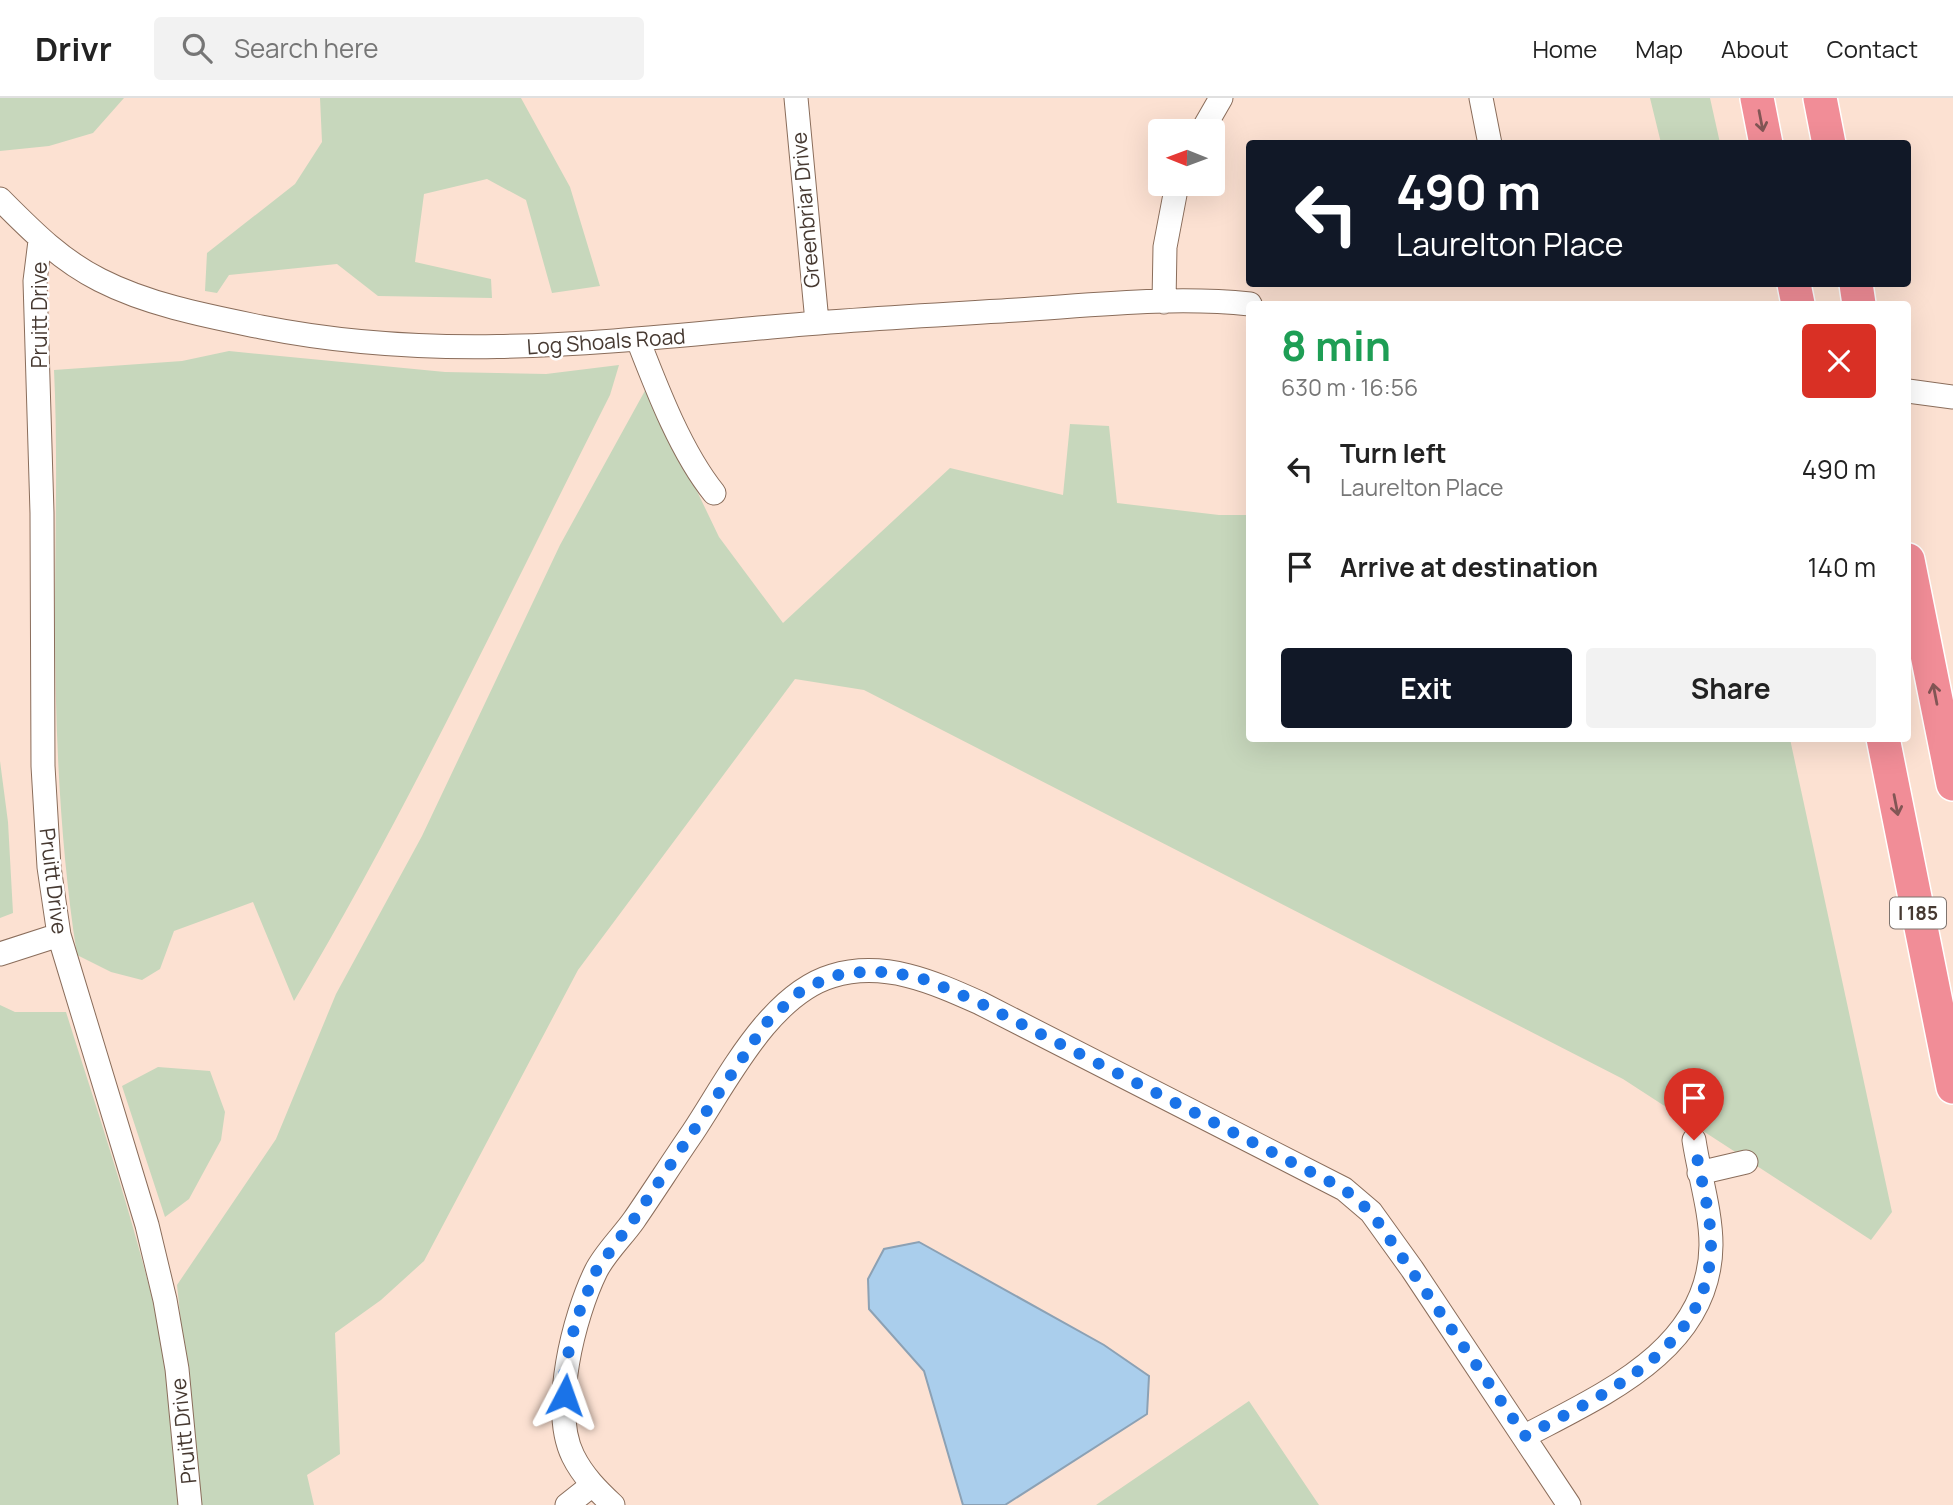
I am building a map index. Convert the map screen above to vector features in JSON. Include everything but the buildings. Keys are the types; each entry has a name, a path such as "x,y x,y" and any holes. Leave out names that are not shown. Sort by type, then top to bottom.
{"highway":[{"path":"1757,98 1765,140"},
{"path":"1820,98 1828,140"},
{"path":"1911,575 1953,785"},
{"name":"I 185","path":"1884,742 1953,1087"}],"street":[{"name":"Greenbriar Drive","path":"796,98 817,322"},
{"path":"1209,119 1221,98"},
{"path":"1481,98 1489,140"},
{"path":"1164,302 1165,247 1175,196"},
{"name":"Log Shoals Road","path":"0,199 40,241 99,280 146,299 204,316 367,343 450,349 540,347 817,322 1164,302 1246,304"},
{"name":"Pruitt Drive","path":"40,241 36,281 43,766 49,867 59,935 147,1224 164,1300 177,1369 190,1505"},
{"path":"638,340 660,393 704,480 714,493"},
{"path":"1911,392 1953,397"},
{"path":"0,954 59,935"},
{"path":"613,1505 591,1486 572,1454 565,1418 564,1372 576,1320 597,1269 634,1219 766,1023 798,993 831,976 891,972 927,980 959,994 1344,1189 1371,1212 1525,1436 1569,1505"},
{"path":"1525,1436 1621,1382 1660,1354 1690,1321 1706,1287 1711,1244 1694,1140"},
{"path":"1699,1173 1746,1162"},
{"path":"567,1505 591,1486"}],"green space":[{"path":"0,98 124,98 93,133 49,146 0,151"},
{"path":"320,98 521,98 570,187 600,286 552,293 526,200 487,179 424,194 415,262 491,279 492,298 378,296 337,264 229,275 217,293 205,291 207,253 295,184 322,142"},
{"path":"1650,98 1710,98 1719,140 1660,140"},
{"path":"229,351 445,372 546,374 619,365 610,395 457,701 378,852 294,1001 253,902 174,931 160,969 142,980 111,972 77,955 66,872 56,704 54,370 182,361"},
{"path":"647,387 719,537 783,623 950,468 1063,495 1070,424 1109,426 1117,503 1219,515 1246,515 1246,742 1791,742 1892,1212 1871,1240 1623,1079 864,690 795,679 578,970 424,1261 381,1300 335,1333 340,1454 307,1475 314,1505 200,1505 177,1285 276,1139 336,994 422,836 560,545"},
{"path":"0,761 8,822 13,913 0,918"},
{"path":"0,1005 15,1012 66,1012 122,1190 152,1298 166,1375 179,1505 0,1505"},
{"path":"158,1067 210,1071 225,1112 221,1140 189,1199 165,1217 122,1086"},
{"path":"1249,1401 1319,1505 1096,1505"}],"water":[{"path":"919,1242 1104,1345 1149,1376 1147,1414 1005,1505 963,1505 924,1371 869,1309 868,1279 884,1249"}],"route":[{"path":"565,1395 564,1372 576,1320 597,1269 634,1219 766,1023 798,993 831,976 891,972 927,980 980,1003 1344,1189 1371,1212 1525,1436 1621,1382 1660,1354 1690,1321 1706,1287 1711,1244 1694,1140"}]}
